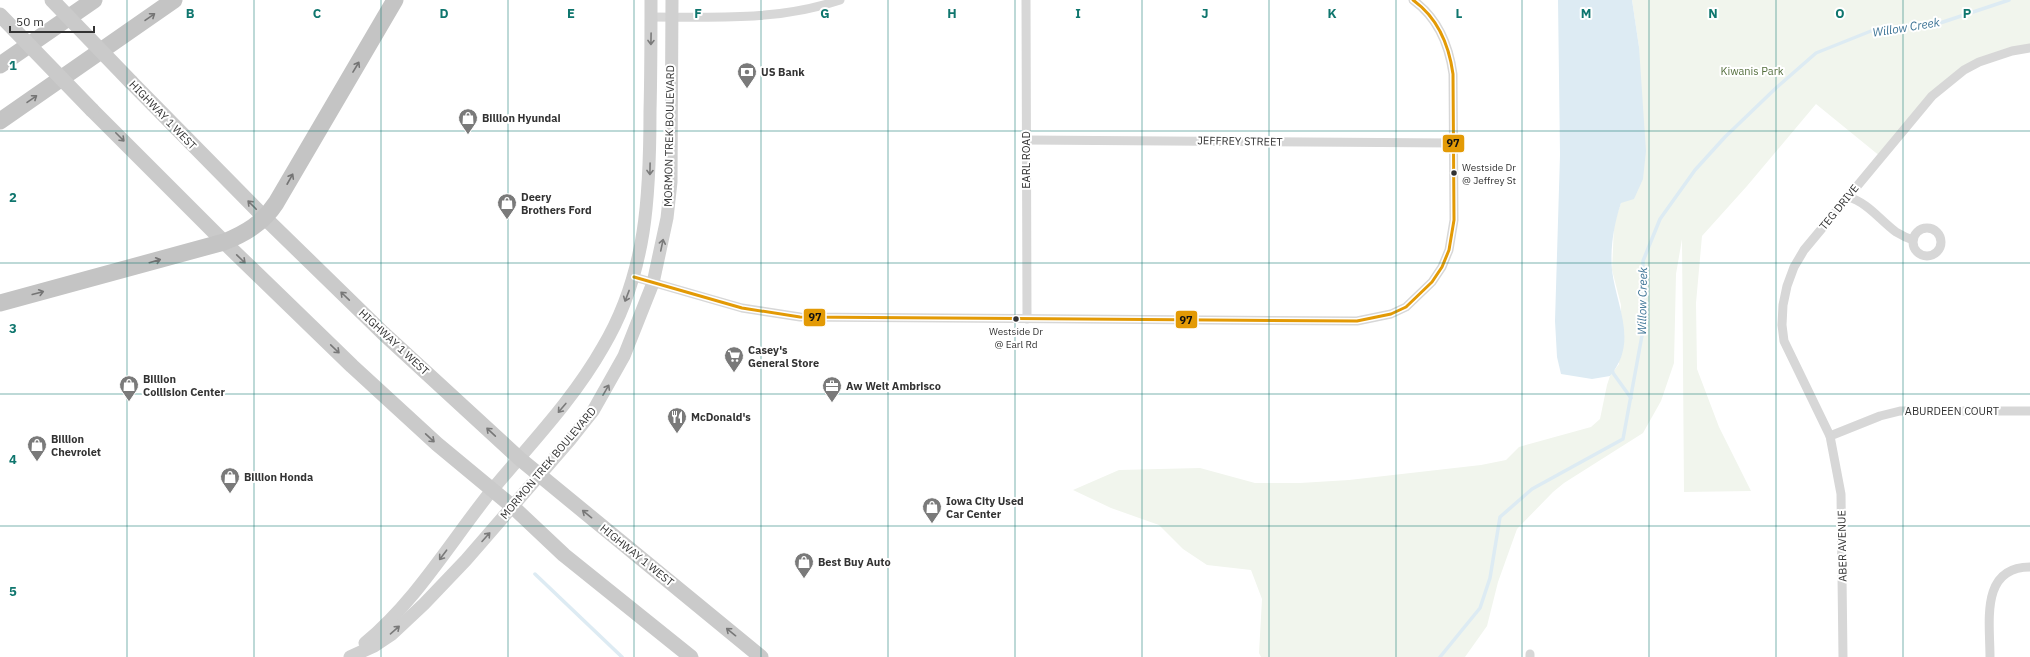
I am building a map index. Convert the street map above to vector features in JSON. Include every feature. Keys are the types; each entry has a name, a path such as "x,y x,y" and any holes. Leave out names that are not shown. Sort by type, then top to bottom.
{"highway":[{"path":"0,65 94,0"},
{"path":"0,121 174,0"},
{"path":"0,303 224,242 245,234 265,218 276,203 396,0"}],"main road":[{"name":"HIGHWAY 1 WEST","path":"52,0 265,218 383,333 539,476 761,657"},
{"name":"MORMON TREK BOULEVARD","path":"349,657 377,633 406,603 493,490 566,404 590,369 617,322 634,277 644,232 650,173 651,0"},
{"name":"MORMON TREK BOULEVARD","path":"349,657 374,646 392,634 434,593 513,507 570,440 597,405 624,356 653,283 667,218 671,182 672,0"},
{"path":"0,15 92,110 224,242 375,387 437,444 513,507 564,555 691,657"}],"street":[{"path":"651,17 756,17 783,14 840,0"},
{"name":"EARL ROAD","path":"1026,0 1027,319"},
{"path":"634,277 742,308 788,316 823,318 1357,321 1391,314 1406,307 1432,282 1442,267 1449,250 1454,220 1453,74 1450,54 1438,27 1427,13 1413,0"},
{"name":"TEG DRIVE","path":"1830,436 1784,341 1783,306 1789,280 1804,250 1930,98 1946,83 1979,62 1995,56 2030,48"},
{"name":"JEFFREY STREET","path":"1026,140 1454,143"},
{"path":"1848,197 1862,204 1897,233 1913,240"},
{"name":"ABURDEEN COURT","path":"1830,436 1880,416 1900,411 2030,411"},
{"name":"ABER AVENUE","path":"1830,436 1841,494 1843,657"},
{"path":"1990,657 1990,608 1994,588 2007,571 2017,568 2030,567"}],"green space":[{"name":"Kiwanis Park","path":"1632,0 2030,0 2030,48 1995,56 1946,83 1881,157 1816,104 1747,186 1702,236 1696,303 1697,369 1719,427 1751,491 1684,492 1682,239 1676,274 1674,363 1661,401 1643,433 1564,483 1553,492 1517,529 1498,582 1487,626 1465,657 1261,657 1259,653 1262,599 1251,570 1207,565 1183,549 1159,525 1111,508 1073,490 1119,470 1200,468 1255,483 1300,483 1349,480 1481,465 1506,460 1519,447 1591,427 1600,419 1610,376 1619,364 1621,305 1612,270 1614,223 1621,203 1639,47"}],"shaded area":[{"path":"1558,0 1632,0 1639,47 1646,151 1643,179 1634,199 1621,203 1616,219 1612,244 1612,270 1623,324 1623,350 1619,363 1610,376 1592,379 1561,374 1557,357 1555,321 1560,155"}],"waterway":[{"name":"Willow Creek","path":"1440,657 1480,608 1490,578 1500,517 1532,489 1623,439 1643,330 1643,261 1660,219 1695,170 1725,137 1776,88 1816,53 1871,31 1940,23 2009,0"},
{"path":"1612,369 1613,373 1631,398"},
{"path":"535,574 622,657"}],"transit line":[{"name":"97","path":"634,277 742,308 800,317 1357,321 1391,314 1406,307 1432,282 1442,267 1449,250 1454,220 1453,74 1451,63 1449,53 1436,24 1422,7 1413,0"}],"place":[{"name":"US Bank","path":"747,89"},
{"name":"Billion Hyundai","path":"468,135"},
{"name":"Westside Dr @ Jeffrey St","path":"1454,173"},
{"name":"Deery Brothers Ford","path":"507,220"},
{"name":"Westside Dr @ Earl Rd","path":"1016,319"},
{"name":"Casey's General Store","path":"734,373"},
{"name":"Billion Collision Center","path":"129,402"},
{"name":"Aw Welt Ambrisco","path":"832,403"},
{"name":"McDonald's","path":"677,434"},
{"name":"Billion Chevrolet","path":"37,462"},
{"name":"Billion Honda","path":"230,494"},
{"name":"Iowa City Used Car Center","path":"932,524"},
{"name":"Best Buy Auto","path":"804,579"}]}
